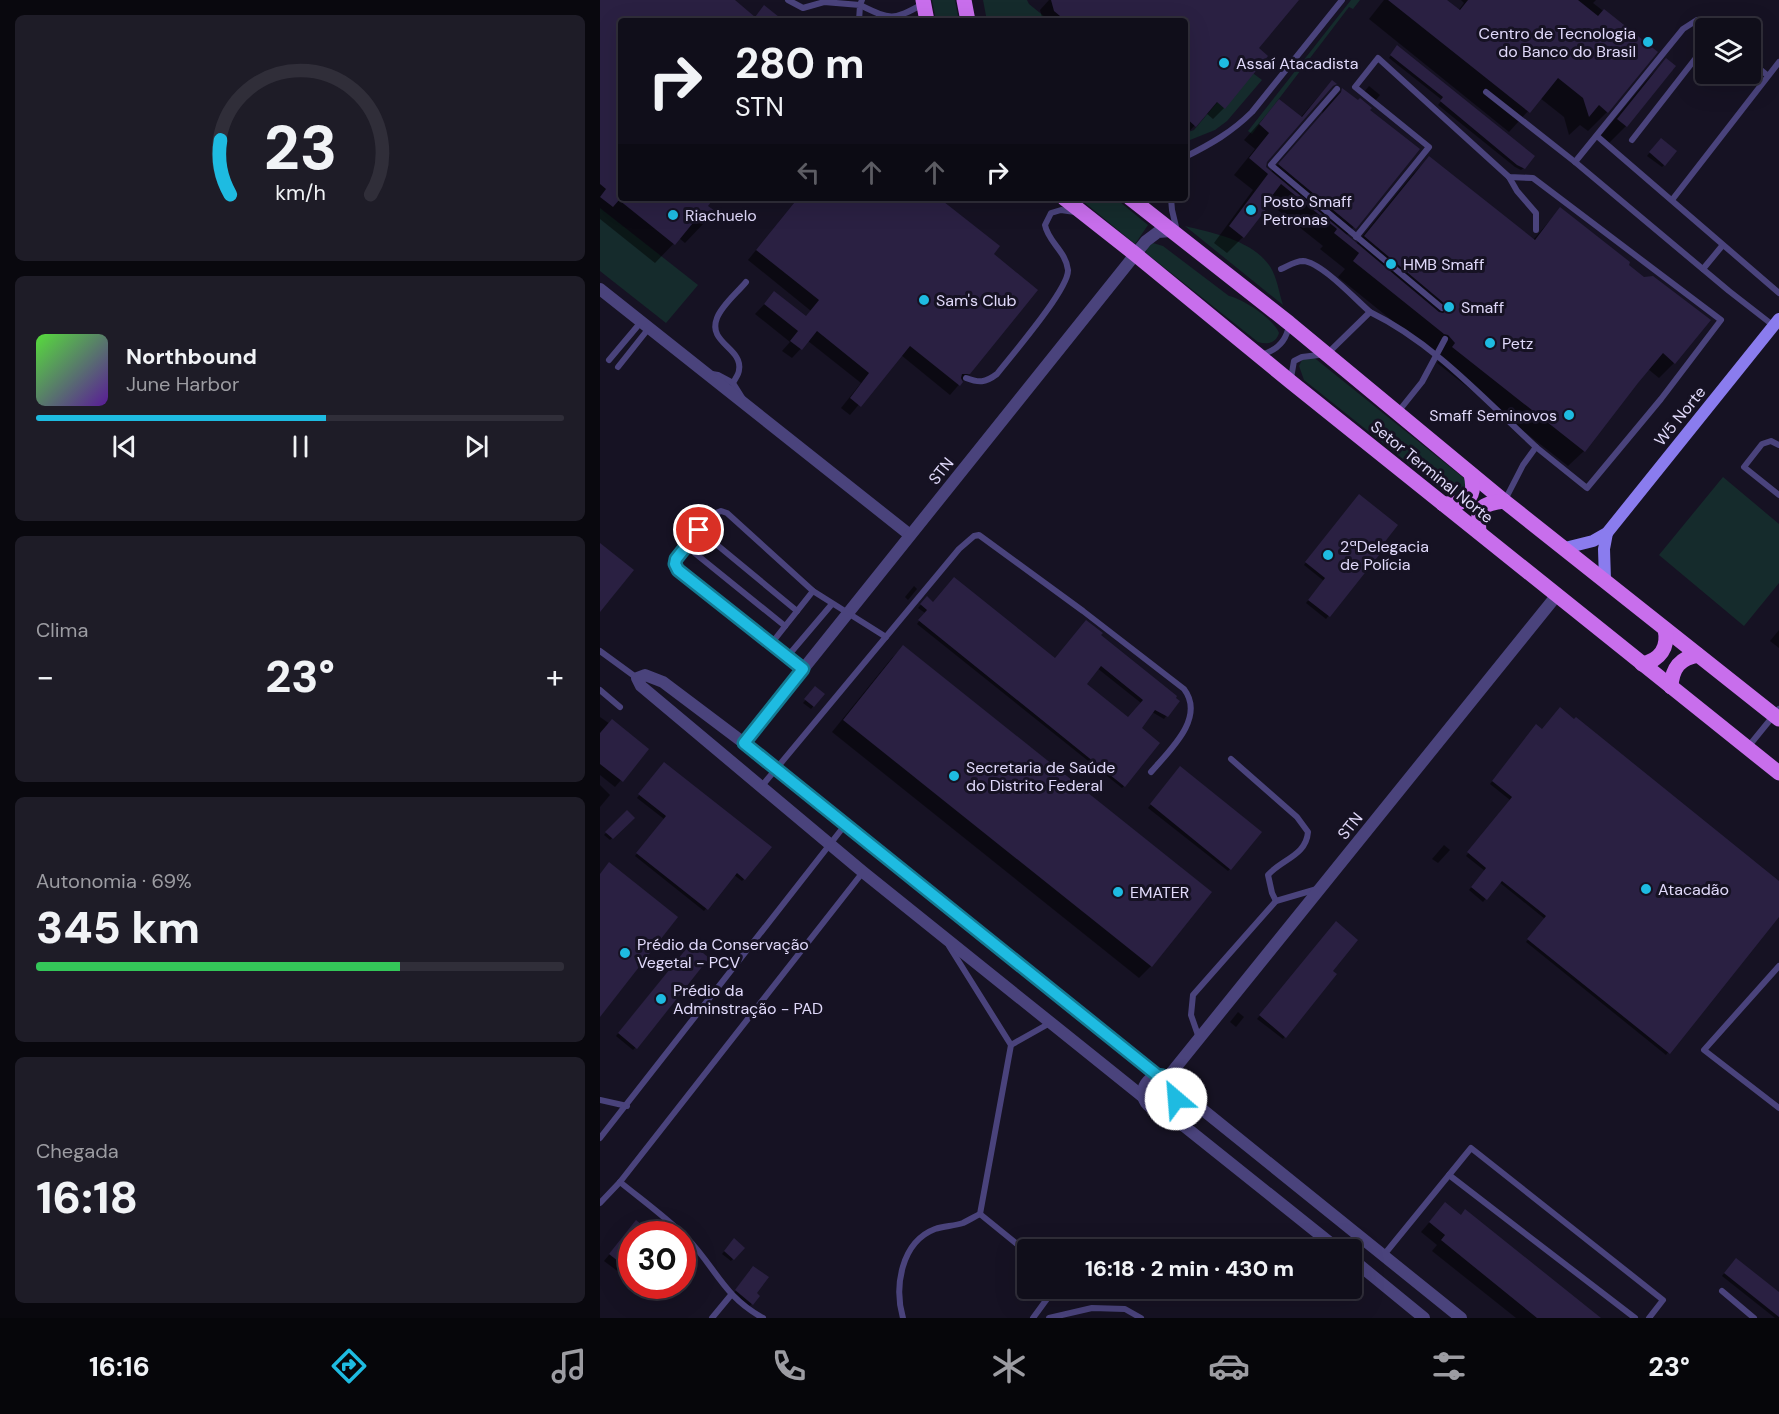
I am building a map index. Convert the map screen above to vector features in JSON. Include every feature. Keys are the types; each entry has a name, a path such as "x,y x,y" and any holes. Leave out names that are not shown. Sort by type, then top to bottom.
{"main road":[{"path":"963,0 967,18"},
{"path":"924,2 927,18"},
{"name":"Setor Terminal Norte","path":"1068,201 1748,747 1776,772"},
{"name":"Setor Terminal Norte","path":"1134,201 1289,323 1504,501 1698,655 1777,714"},
{"name":"W5 Norte","path":"1565,548 1587,543 1607,533 1776,323"},
{"path":"1443,504 1458,504 1470,497 1473,490 1472,474"},
{"path":"1479,532 1481,508 1492,502 1504,501"},
{"path":"1605,580 1604,549 1607,533"},
{"path":"1642,663 1650,662 1662,652 1667,637 1665,629"},
{"path":"1671,687 1675,668 1681,661 1698,655"}],"street":[{"name":"STN","path":"744,743 1151,236 1158,232 1175,234"},
{"path":"600,289 910,536"},
{"name":"STN","path":"1163,1076 1199,1038 1557,595"},
{"path":"1325,1239 1164,1110 1152,1108 1142,1095 942,936 761,787 641,686 637,678 645,675 663,682 744,743 1163,1076 1461,1318"},
{"path":"1142,1095 1148,1080 1163,1076"},
{"path":"1164,1110 1173,1104 1177,1089"},
{"path":"1362,1267 1424,1318"}],"lane":[{"path":"788,0 802,8 824,1 857,3 886,17 903,15 924,2"},
{"path":"1188,156 1217,142 1252,112 1342,0"},
{"path":"857,3 859,18"},
{"path":"1575,162 1683,29 1695,21"},
{"path":"1356,237 1429,147 1355,87 1378,58 1509,177 1517,191 1536,213 1536,230"},
{"path":"1632,140 1695,59"},
{"path":"1672,200 1779,62"},
{"path":"1761,70 1767,75"},
{"path":"1337,89 1271,165 1442,308"},
{"path":"1486,92 1575,162 1703,269 1776,323"},
{"path":"1597,136 1779,293"},
{"path":"1281,269 1293,263 1305,261 1322,270 1370,312 1396,326 1436,354 1536,447 1587,488 1662,399 1721,320 1533,178 1509,177"},
{"path":"1171,201 1175,234"},
{"path":"966,378 979,383 997,374 1057,295 1068,276 1068,269 1059,247 1047,234 1046,221 1051,213 1061,210 1082,213"},
{"path":"1703,269 1722,246"},
{"path":"733,383 739,370 738,358 718,338 714,328 717,317 746,282"},
{"path":"1291,382 1294,361 1302,357 1327,354 1370,312"},
{"path":"1259,356 1274,350 1281,344 1288,333 1289,323"},
{"path":"609,360 645,325"},
{"path":"618,367 645,325"},
{"path":"1398,413 1422,382 1445,339"},
{"path":"706,374 718,375 733,383 746,405"},
{"path":"1779,445 1771,441 1762,444 1744,467 1779,495"},
{"path":"1504,501 1523,465 1536,447"},
{"path":"803,669 678,570 675,564 676,559 711,515 721,511 727,513 813,591 886,637"},
{"path":"699,530 796,611"},
{"path":"761,787 959,549 974,536 983,537 1184,689 1191,699 1192,711 1184,733 1151,772"},
{"path":"687,546 785,626"},
{"path":"771,644 813,591"},
{"path":"787,657 832,604"},
{"path":"600,651 637,678"},
{"path":"600,690 620,707"},
{"path":"1748,747 1777,714"},
{"path":"1231,759 1297,817 1308,832 1307,841 1298,854 1276,866 1268,875 1276,901"},
{"path":"600,1138 845,825"},
{"path":"600,1203 620,1182 863,872"},
{"path":"1199,1038 1191,1016 1193,995 1276,901 1320,888"},
{"path":"942,936 1011,1045 980,1214"},
{"path":"1779,966 1704,1050 1779,1108"},
{"path":"1011,1045 1052,1023"},
{"path":"600,1100 627,1106"},
{"path":"1383,1256 1471,1148 1663,1300 1649,1318"},
{"path":"1449,1175 1635,1318"},
{"path":"620,1182 688,1239 730,1295 763,1318"},
{"path":"980,1214 1017,1244"},
{"path":"903,1318 898,1302 900,1273 913,1245 934,1229 962,1223 980,1214"},
{"path":"1722,1291 1754,1318"},
{"path":"712,1318 730,1295"},
{"path":"1033,1318 1046,1299"},
{"path":"1048,1318 1092,1308 1125,1310 1141,1318"}],"green space":[{"path":"932,0 955,0 958,18 935,18"},
{"path":"983,0 1027,0 1046,18 986,18"},
{"path":"1351,0 1360,0 1353,9 1349,7 1252,134 1248,131"},
{"path":"1246,68 1262,80 1227,121 1215,130 1188,141 1188,132 1194,130"},
{"path":"1083,201 1119,201 1148,225 1135,244"},
{"path":"600,208 698,285 666,323 600,271"},
{"path":"1185,226 1231,239 1261,256 1274,274 1283,305"},
{"path":"1153,243 1163,246 1229,296 1250,305 1265,316 1279,333 1276,339 1268,343 1258,342 1146,253 1147,247"},
{"path":"1312,356 1465,479 1465,490 1457,495 1447,494 1304,380 1299,366 1302,360"},
{"path":"1723,477 1779,524 1779,583 1744,626 1659,555"}],"building":[{"path":"600,0 735,0 755,17 764,5 780,18 618,18 618,201 613,207 600,197 606,189 600,184"},
{"name":"Assaí Atacadista","path":"1051,0 1299,0 1259,48 1268,56 1225,109 1217,102 1196,127 1188,120 1188,18 1062,18 1054,11"},
{"path":"1388,0 1447,0 1460,10 1468,0 1578,0 1598,16 1604,9 1658,52 1608,113 1599,105 1589,117 1583,98 1558,78 1530,113"},
{"path":"1397,45 1535,156 1525,169 1517,165 1440,101 1443,97 1390,55"},
{"path":"1666,58 1676,66 1627,127 1617,119"},
{"path":"1332,80 1337,84 1267,162 1266,167 1439,312 1446,311 1445,304 1364,236 1429,156 1535,240 1560,207 1630,262 1629,265 1644,277 1653,276 1711,320 1675,364 1663,353 1585,452 1452,347 1455,343 1448,335 1353,261 1359,253 1334,233 1337,229 1281,184 1268,201 1271,203 1244,238 1229,226 1268,174 1249,158 1269,133 1259,124 1279,99 1302,117"},
{"path":"1342,88 1358,100 1360,98 1372,108 1370,110 1420,149 1356,229 1278,164 1341,92"},
{"path":"1661,138 1677,151 1665,166 1649,152"},
{"path":"620,201 712,201 708,206 715,211 705,224 697,218 675,245"},
{"name":"Sam's Club","path":"796,201 943,201 1000,246 994,254 1038,290 970,374 962,374 963,382 960,386 910,346 861,407 850,398 869,373 817,331 802,350 790,341 798,331 764,304 774,291 806,316 819,300 756,250"},
{"name":"2ªDelegacia de Polícia","path":"1359,494 1398,525 1380,548 1383,550 1330,617 1308,600 1325,578 1305,562"},
{"path":"600,543 634,570 600,612"},
{"path":"954,577 1055,658 1086,620 1103,633 1101,635 1177,696 1176,698 1180,701 1168,717 1155,710 1142,728 1160,743 1125,787 918,620 927,610 920,604 927,596 933,602","holes":["1101,666 1143,700 1128,717 1087,684"]},
{"name":"Secretaria de Saúde do Distrito Federal","path":"903,645 1212,892 1152,967 843,720"},
{"path":"815,686 825,694 814,707 804,699"},
{"name":"Atacadão","path":"1560,707 1574,719 1576,717 1779,881 1779,917 1670,1054 1527,939 1546,916 1502,881 1487,900 1471,887 1486,868 1467,852 1512,797 1492,781 1536,724 1542,729"},
{"path":"612,719 649,749 623,782 600,764 600,733"},
{"path":"664,762 772,847 745,880 737,873 708,910 636,853 666,816 638,794"},
{"path":"1180,766 1262,832 1231,870 1150,804"},
{"path":"627,810 635,818 613,839 605,832"},
{"name":"Prédio da Conservação Vegetal - PCV","path":"609,862 678,917 600,1017 600,874"},
{"path":"1336,921 1358,940 1333,971 1337,974 1286,1038 1259,1015"},
{"name":"Prédio da Adminstração - PAD","path":"691,943 709,958 637,1049 618,1033"},
{"path":"1445,1202 1461,1215 1465,1209 1601,1318 1537,1318 1441,1240 1445,1235 1429,1222"},
{"path":"734,1238 745,1248 734,1260 724,1251"},
{"path":"618,1243 618,1261 609,1254"},
{"path":"1736,1258 1779,1292 1779,1317 1724,1273"},
{"path":"753,1266 769,1277 757,1293 760,1296 753,1305 735,1290"}],"place":[{"name":"Centro de Tecnologia do Banco do Brasil","path":"1648,42"},
{"name":"Assaí Atacadista","path":"1224,63"},
{"name":"Posto Smaff Petronas","path":"1251,210"},
{"name":"Riachuelo","path":"673,215"},
{"name":"HMB Smaff","path":"1391,264"},
{"name":"Sam's Club","path":"924,300"},
{"name":"Smaff","path":"1449,307"},
{"name":"Petz","path":"1490,343"},
{"name":"Smaff Seminovos","path":"1569,415"},
{"name":"2ªDelegacia de Polícia","path":"1328,555"},
{"name":"Secretaria de Saúde do Distrito Federal","path":"954,776"},
{"name":"Atacadão","path":"1646,889"},
{"name":"EMATER","path":"1118,892"},
{"name":"Prédio da Conservação Vegetal - PCV","path":"625,953"},
{"name":"Prédio da Adminstração - PAD","path":"661,999"}],"route":[{"path":"699,530 676,559 675,564 678,570 803,669 744,743 1157,1075 1172,1080 1177,1089 1176,1099"}]}
